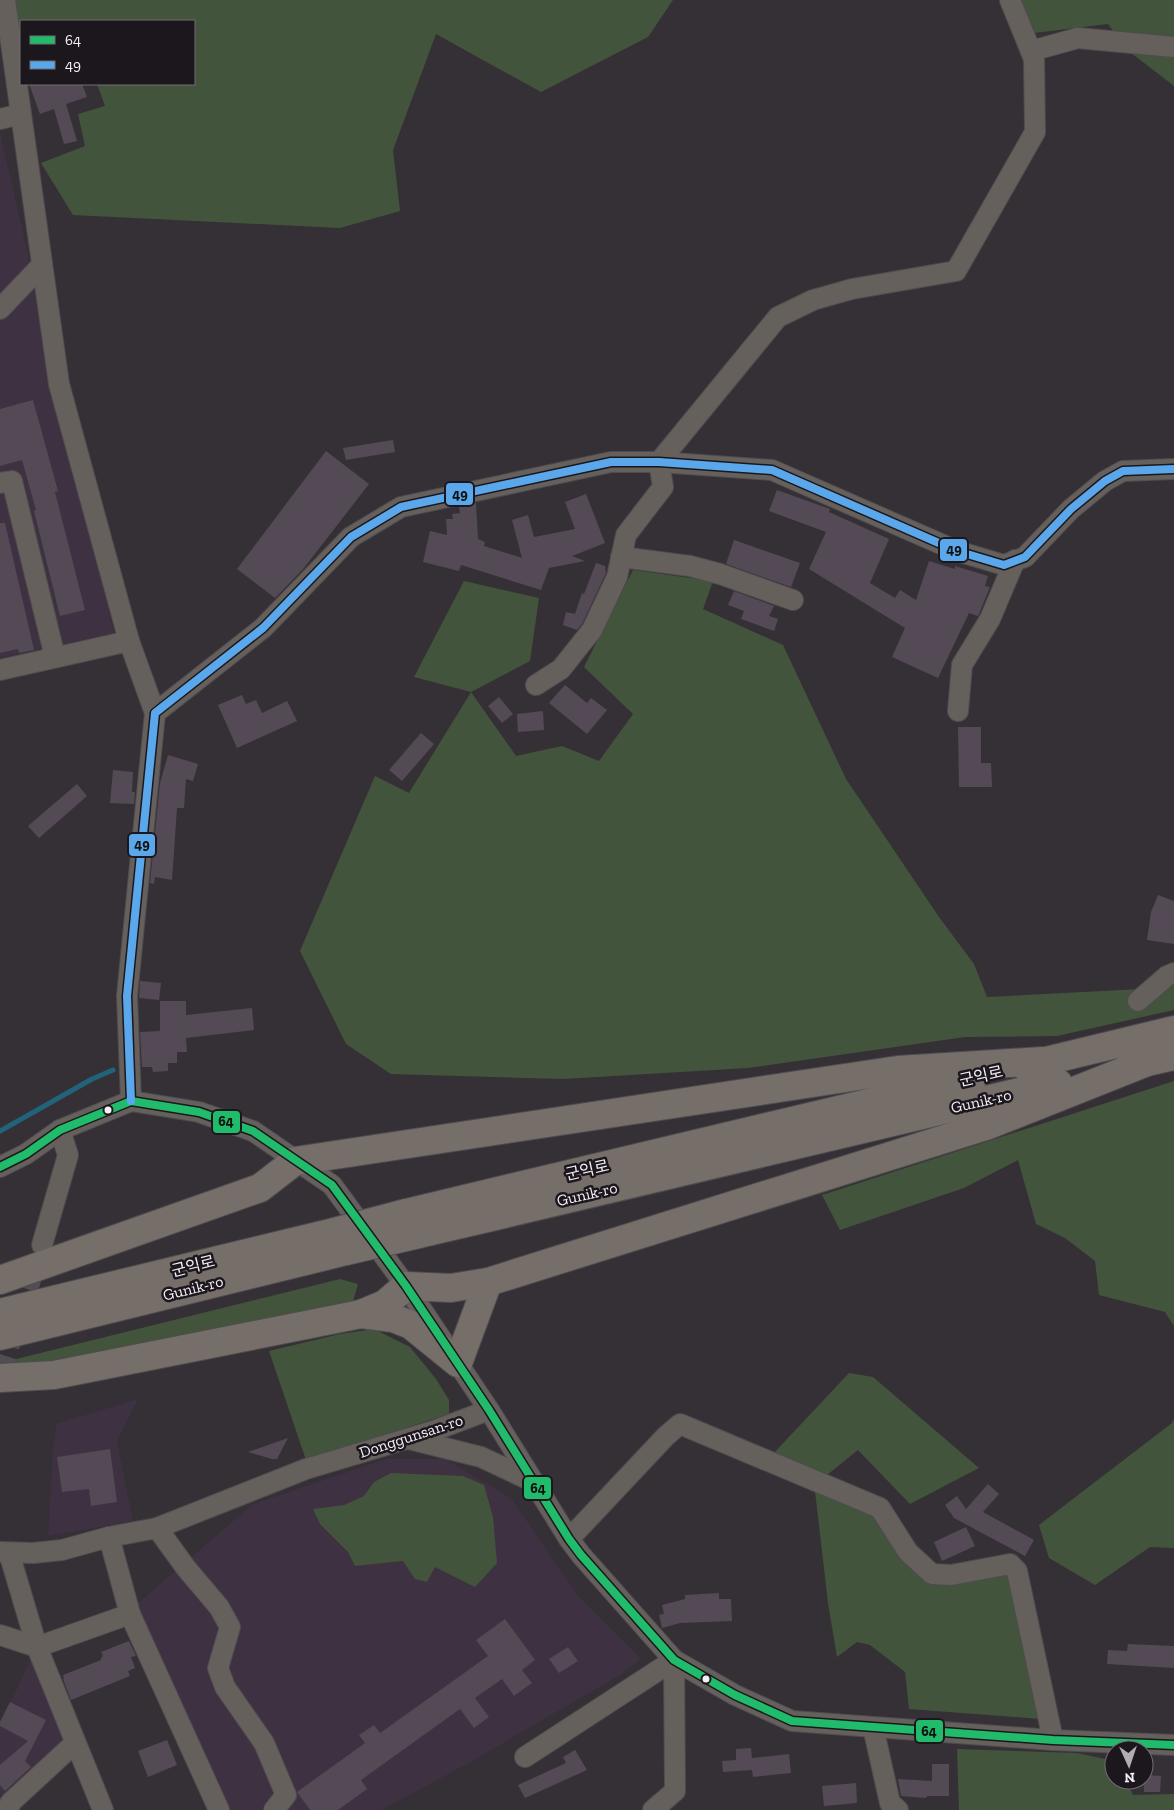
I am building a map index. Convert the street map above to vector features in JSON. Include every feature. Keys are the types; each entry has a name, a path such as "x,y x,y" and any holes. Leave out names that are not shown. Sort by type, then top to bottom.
{"highway":[{"name":"군익로","path":"412,1224 1174,1030"},
{"name":"Gunik-ro","path":"0,1336 340,1241 1174,1056"},
{"path":"0,1280 260,1188 295,1161 898,1070 1043,1062"},
{"path":"0,1378 54,1375 361,1314 385,1304 406,1286 451,1288 488,1282 986,1126 1147,1062"},
{"name":"군익로","path":"0,1313 340,1241"},
{"path":"361,1314 393,1318 411,1325 458,1363 488,1282"}],"street":[{"path":"5,0 4,27 21,114 59,384 130,641 155,713 127,996 131,1101"},
{"path":"536,685 561,669 592,630 617,577 626,535 662,487 659,462 778,317 813,300 852,289 956,271 1035,132 1034,59 1010,0"},
{"path":"1031,51 1078,38 1174,47"},
{"path":"0,119 21,114"},
{"path":"0,309 42,265"},
{"path":"155,713 263,628 351,537 401,506 611,462 659,462 772,470 957,551 1004,565 1025,557 1071,509 1105,482 1124,471 1174,469"},
{"path":"0,483 12,481 55,657"},
{"path":"621,557 690,566 720,574 793,600"},
{"path":"958,710 962,665 990,619 1016,560"},
{"path":"0,670 130,641"},
{"path":"1138,1001 1167,976 1174,973"},
{"path":"0,1167 26,1154 60,1130 131,1101 199,1112 253,1131 332,1185 406,1286 458,1363 581,1555 674,1660 735,1695 792,1721 1053,1740 1174,1745"},
{"path":"42,1245 68,1155 60,1130"},
{"name":"Donggunsan-ro","path":"5,1553 62,1550 109,1537 157,1528 306,1469 407,1439 489,1410"},
{"path":"569,1539 666,1436 680,1424 689,1427 880,1508 908,1552 932,1574 951,1575 1010,1564 1017,1571 1053,1740"},
{"path":"407,1439 482,1457 534,1482"},
{"path":"157,1528 186,1568 219,1606 230,1627 218,1668 225,1686 264,1743 286,1795 274,1810"},
{"path":"109,1537 130,1614 219,1810"},
{"path":"5,1553 37,1647 103,1810"},
{"path":"0,1635 37,1647 130,1614"},
{"path":"525,1756 674,1660"},
{"path":"653,1810 675,1791 674,1660"},
{"path":"873,1727 890,1803 898,1810"},
{"path":"10,1805 75,1743"}],"shaded area":[{"path":"0,132 114,633 0,658"},
{"path":"138,1399 117,1441 133,1521 48,1536 56,1424"},
{"path":"386,1459 445,1459 511,1498 578,1596 641,1659 620,1675 469,1763 381,1810 229,1810 179,1702 137,1604 253,1504"},
{"path":"33,1654 69,1740 9,1800 0,1794 0,1726"}],"green space":[{"path":"16,0 673,0 648,37 541,92 436,34 393,150 400,211 340,228 73,215 41,163 85,146 78,114 105,106 97,85 195,85 195,20 20,20 20,33 17,34"},
{"path":"1017,0 1174,0 1174,86 1126,49 1108,24 1034,33"},
{"path":"633,570 713,581 703,609 783,645 846,779 939,917 974,964 987,997 1140,989 1174,976 1174,1010 1057,1036 965,1037 748,1068 563,1079 391,1074 346,1044 300,951 375,776 409,793 471,692 516,756 562,746 599,761 633,714 584,667"},
{"path":"464,581 539,598 530,661 471,692 414,677"},
{"path":"1174,1081 1174,1326 1165,1312 1099,1295 1095,1261 1065,1238 1036,1224 1018,1160 964,1188 840,1230 822,1195"},
{"path":"340,1279 358,1284 351,1309 0,1384 0,1363"},
{"path":"374,1329 410,1347 436,1379 449,1400 449,1414 306,1460 269,1351 340,1334"},
{"path":"849,1373 873,1377 979,1468 910,1504 858,1450 827,1475 772,1455"},
{"path":"1174,1419 1174,1548 1150,1547 1095,1585 1049,1558 1039,1525 1172,1423"},
{"path":"391,1473 463,1476 484,1485 493,1517 497,1563 475,1587 435,1567 427,1582 415,1579 403,1561 355,1566 348,1552 320,1524 313,1509 344,1505 364,1496 374,1482"},
{"path":"815,1491 873,1513 930,1581 1010,1572 1041,1719 909,1709 905,1672 870,1645 857,1642 837,1657 828,1603"},
{"path":"957,1749 1077,1753 1104,1759 1104,1790 1131,1790 1133,1795 1174,1794 1174,1810 959,1810"}],"building":[{"path":"29,85 82,85 87,97 66,104 77,141 64,144 54,109 40,114"},
{"path":"33,400 58,491 55,492 85,610 60,616 34,511 36,510 22,460 0,466 0,409"},
{"path":"393,440 395,452 346,460 343,448"},
{"path":"326,451 369,484 304,568 275,598 237,569"},
{"path":"777,490 830,509 829,512 889,539 870,583 895,598 900,590 916,600 929,561 955,569 955,566 988,576 985,586 990,587 979,614 978,616 969,613 938,678 892,657 905,628 809,569 826,532 769,511"},
{"path":"586,494 605,543 572,556 585,561 549,568 541,590 461,565 459,571 423,562 430,531 447,535 446,519 453,519 452,514 460,513 459,507 476,503 478,539 485,542 484,546 522,558 512,520 528,515 534,537 575,529 565,502"},
{"path":"0,523 5,523 34,650 19,653 18,649 0,653"},
{"path":"734,540 800,563 791,587 726,564"},
{"path":"596,563 605,566 606,573 582,624 577,630 563,625 566,612 575,614 582,593 584,594"},
{"path":"734,591 774,606 769,616 778,619 774,631 741,619 744,611 728,605"},
{"path":"565,685 587,703 591,698 607,710 587,734 549,703"},
{"path":"242,695 246,704 256,700 262,713 287,701 297,721 237,748 218,705"},
{"path":"499,697 513,714 502,723 488,706"},
{"path":"543,711 544,730 518,732 517,714"},
{"path":"958,727 981,727 981,763 991,763 992,787 959,787"},
{"path":"421,733 434,744 402,781 389,770"},
{"path":"168,755 198,764 193,781 186,779 184,808 177,808 172,880 155,877 154,884 150,883 160,783"},
{"path":"113,770 133,772 132,792 135,792 134,804 110,803"},
{"path":"77,784 87,796 39,838 28,826"},
{"path":"1158,895 1174,901 1174,944 1147,940 1151,912"},
{"path":"140,981 161,983 159,1000 139,998"},
{"path":"160,1001 186,1001 186,1015 252,1008 254,1030 186,1038 187,1052 177,1052 177,1063 168,1063 168,1071 153,1072 152,1067 142,1067 140,1032 160,1031"},
{"path":"288,1438 277,1459 248,1452"},
{"path":"110,1449 117,1502 91,1506 89,1489 62,1492 57,1457"},
{"path":"988,1484 999,1494 983,1512 1034,1540 1025,1556 954,1518 945,1505 957,1496 966,1509"},
{"path":"966,1527 975,1546 942,1561 934,1542"},
{"path":"719,1593 719,1599 731,1599 732,1621 680,1623 662,1628 659,1615 664,1614 662,1605 685,1599 685,1595"},
{"path":"505,1619 535,1660 522,1670 532,1683 514,1696 502,1679 475,1698 489,1717 474,1728 460,1709 361,1780 367,1789 338,1810 310,1810 297,1792 365,1743 359,1735 374,1725 380,1733 488,1656 476,1640"},
{"path":"129,1641 136,1656 131,1657 135,1668 128,1671 130,1676 71,1700 63,1675 101,1660 103,1656 101,1652"},
{"path":"1128,1644 1174,1646 1174,1668 1107,1664 1108,1650 1127,1651"},
{"path":"568,1647 578,1661 559,1673 549,1659"},
{"path":"10,1702 46,1720 25,1761 31,1767 5,1791 0,1785 0,1765 28,1741 0,1726 0,1722"},
{"path":"167,1740 177,1765 148,1777 138,1751"},
{"path":"751,1748 752,1758 789,1754 791,1773 753,1777 752,1770 723,1772 722,1761 736,1760 736,1749"},
{"path":"575,1750 587,1770 525,1798 518,1785 566,1763 563,1757"},
{"path":"932,1764 949,1764 949,1796 927,1796 926,1798 901,1796 898,1779 932,1781"},
{"path":"1154,1776 1161,1776 1160,1792 1144,1792 1144,1790 1154,1790"},
{"path":"856,1783 857,1803 824,1806 822,1786"}],"waterway":[{"path":"0,1131 92,1079 113,1070"}],"tunnel":[{"path":"0,1375 38,1259"}],"transit line":[{"name":"49","path":"131,1101 127,996 155,713 263,628 351,537 401,507 611,462 659,462 772,470 957,551 1004,565 1025,557 1071,509 1105,481 1123,471 1174,469"},
{"name":"64","path":"0,1167 26,1154 60,1130 131,1101 199,1112 253,1131 332,1185 406,1286 489,1410 569,1539 581,1555 674,1660 735,1695 792,1721 1053,1740 1174,1745"}]}
